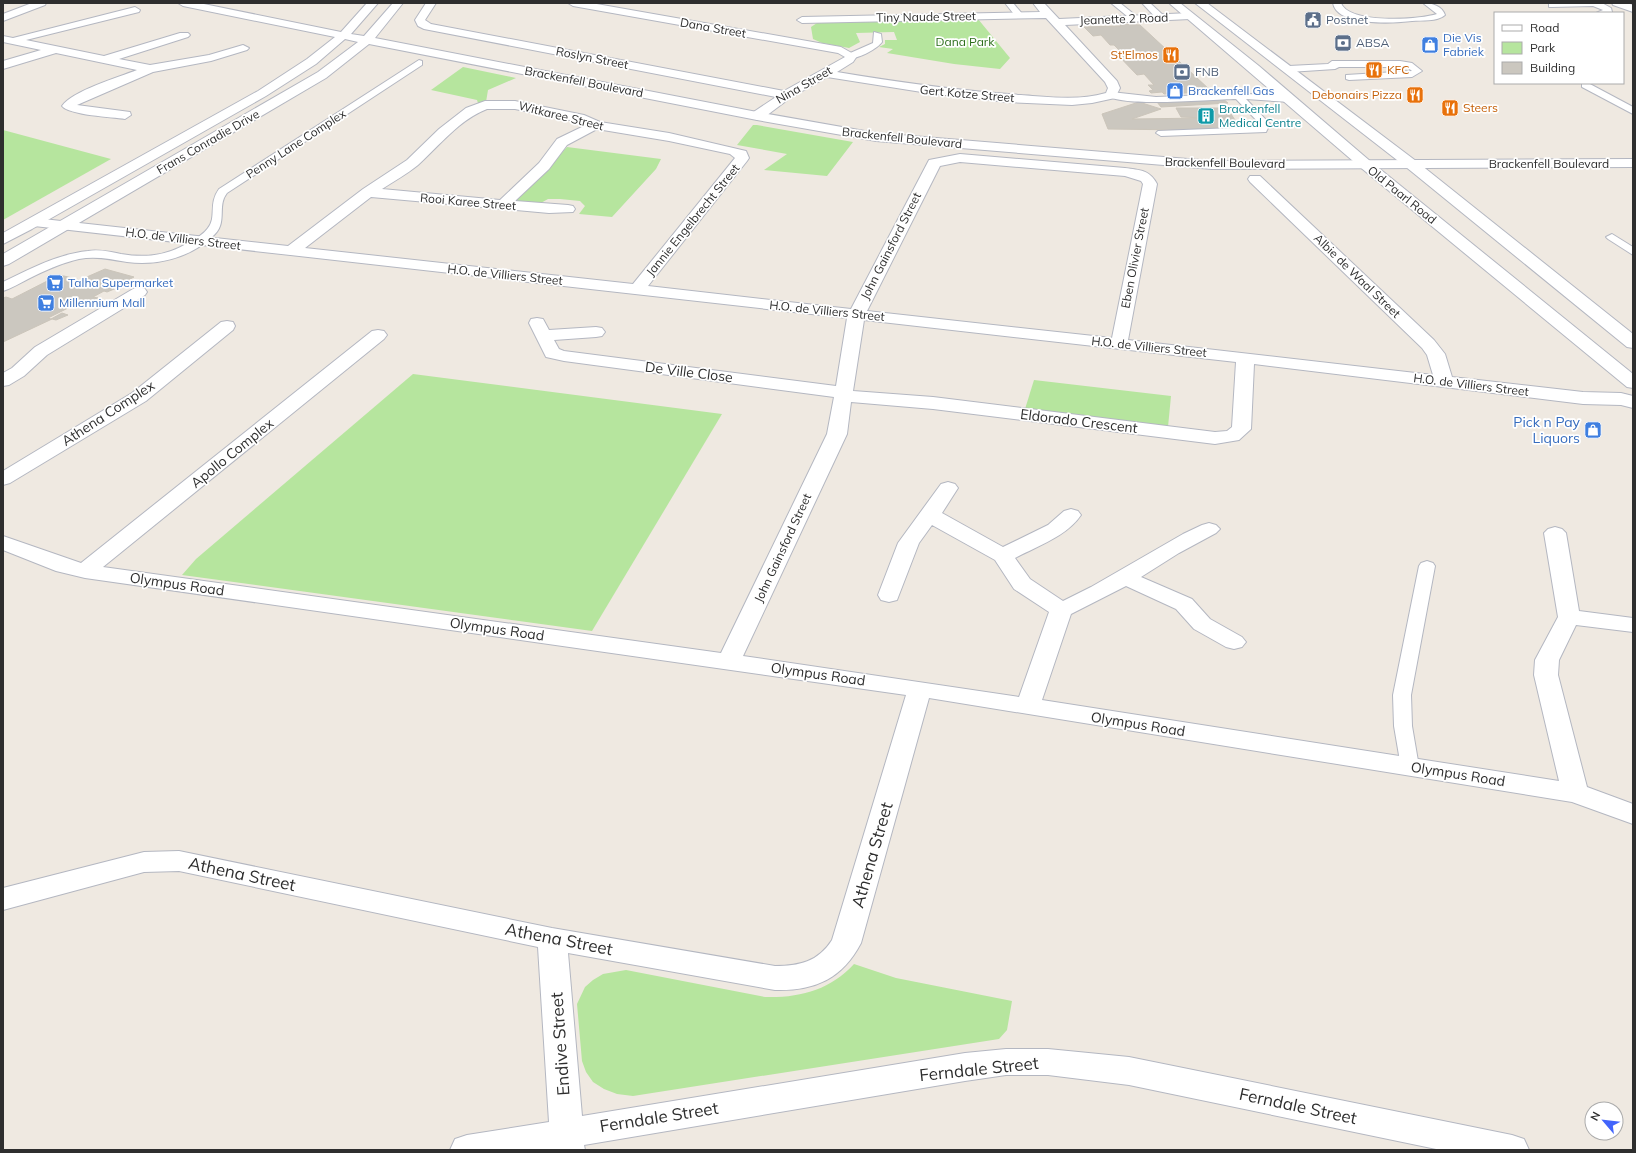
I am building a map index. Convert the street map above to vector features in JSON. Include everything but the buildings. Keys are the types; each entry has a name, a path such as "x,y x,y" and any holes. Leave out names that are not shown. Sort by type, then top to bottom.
{"street":[{"path":"3,18 41,3"},
{"name":"Brackenfell Boulevard","path":"183,3 342,35 372,35 762,112 876,137 1158,162 1244,165 1633,163"},
{"name":"Brackenfell Boulevard","path":"232,3 352,26 372,35"},
{"name":"Frans Conradie Drive","path":"3,239 272,87 316,57 352,26 373,3"},
{"name":"Frans Conradie Drive","path":"3,262 322,75 355,52 387,20 398,3"},
{"name":"Roslyn Street","path":"431,3 420,20 422,24 428,26 786,95"},
{"name":"Dana Street","path":"573,3 841,50 851,56"},
{"path":"1038,3 1111,81 1114,88 1111,95"},
{"name":"Old Paarl Road","path":"1174,3 1290,99 1350,152 1633,384"},
{"path":"1200,3 1253,45 1289,69 1411,164 1633,344"},
{"path":"1617,3 1633,9"},
{"path":"792,42 801,33 802,20 800,9"},
{"path":"7,40 135,10"},
{"name":"Tiny Naude Street","path":"802,20 881,13 1053,18"},
{"name":"Jeanette 2 Road","path":"1053,18 1156,20 1190,16"},
{"path":"104,60 184,35"},
{"path":"7,40 150,69"},
{"path":"125,115 78,109 68,106 73,100 150,69 212,58 243,48"},
{"path":"3,65 55,50"},
{"name":"Nina Street","path":"762,112 786,95 849,60 851,56"},
{"name":"Gert Kotze Street","path":"824,73 918,90 1002,98 1079,102 1095,100 1111,95"},
{"name":"Witkaree Street","path":"291,251 368,192 412,163 444,132 470,111 478,107 498,104 515,105 584,119 596,125 619,130 669,137 734,151"},
{"name":"Brackenfell Boulevard","path":"762,112 889,128 1174,152 1244,154 1394,151 1633,150"},
{"path":"503,205 544,166 562,142 596,125"},
{"name":"Jannie Engelbrecht Street","path":"637,290 742,158 741,154 734,151"},
{"name":"John Gainsford Street","path":"729,661 837,434 856,315 932,165 938,161 954,158 966,158 1126,172 1143,176"},
{"name":"Eben Olivier Street","path":"1118,344 1150,184 1150,181 1143,176"},
{"name":"Albie de Waal Street","path":"1255,179 1428,344 1436,354 1445,382"},
{"name":"Rooi Karee Street","path":"368,192 503,205 568,209"},
{"name":"H.O. de Villiers Street","path":"34,222 1245,358 1583,398 1629,397"},
{"path":"3,381 18,372 41,351 139,292"},
{"name":"Athena Complex","path":"3,479 139,397 228,326"},
{"name":"De Ville Close","path":"596,332 540,329 552,353 564,356 828,390 844,394"},
{"name":"Apollo Complex","path":"85,571 378,336"},
{"name":"Eldorado Crescent","path":"844,394 859,398 933,403 1223,438 1232,436 1241,429 1245,358"},
{"path":"889,595 908,542 916,528 930,515 948,488"},
{"path":"1003,556 1055,529 1071,514"},
{"path":"930,515 1003,556 1022,584 1061,610"},
{"path":"1061,610 1082,602 1185,540 1209,529"},
{"path":"1555,533 1568,617 1547,660 1546,675 1575,793"},
{"name":"Olympus Road","path":"3,542 64,566 85,571 920,689 1575,793 1633,814"},
{"path":"1124,577 1184,604 1202,624 1234,642"},
{"path":"1028,706 1061,610"},
{"path":"1568,617 1633,625"},
{"name":"Athena Street","path":"3,899 144,862 179,861 552,939 775,978 800,978 812,974 827,966 839,955 846,942 920,689"},
{"name":"Endive Street","path":"552,939 567,1141"},
{"name":"Ferndale Street","path":"467,1150 567,1141 965,1067 1006,1062 1048,1062 1129,1071 1512,1150"}],"lane":[{"path":"1009,3 1020,16"},
{"path":"1115,3 1136,19"},
{"path":"1146,3 1156,20"},
{"path":"1337,3 1336,4 1340,10 1348,15 1368,20 1428,18 1441,15 1440,12 1427,3"},
{"path":"1594,3 1608,10 1608,12"},
{"path":"1550,4 1598,3"},
{"path":"1550,4 1567,12"},
{"path":"851,56 876,45 878,42 877,34"},
{"name":"Penny Lane Complex","path":"198,241 209,234 218,223 217,200 223,191 419,63"},
{"path":"1289,69 1334,65 1400,64 1409,66 1418,72 1412,74 1349,77"},
{"path":"1585,85 1633,111"},
{"path":"1111,95 1150,100 1236,93 1290,99"},
{"path":"1161,133 1263,130 1265,124 1236,93"},
{"path":"1633,236 1612,237 1633,252"},
{"path":"3,287 37,270 75,257 101,254 135,260 155,259 171,256 198,241"},
{"path":"1410,767 1403,726 1402,695 1427,566"}],"green space":[{"name":"Dana Park","path":"978,19 1010,58 1000,69 954,64 887,53 893,49 879,47 885,44 885,40 897,40 894,32 856,33 860,42 849,48 822,43 813,39 811,27 817,23 825,22"},
{"path":"463,67 516,78 488,90 486,102 478,103 477,100 431,90"},
{"path":"753,125 853,142 827,176 764,170 787,154 737,145"},
{"path":"3,130 111,159 3,220"},
{"path":"567,147 661,159 656,169 612,217 579,214 585,206 580,201 548,199 539,204 514,202"},
{"path":"413,374 722,414 592,631 182,575 196,559"},
{"path":"1034,380 1171,396 1168,427 1025,409"},
{"path":"854,964 896,978 1012,1001 1007,1030 999,1039 633,1096 617,1094 604,1089 593,1082 586,1072 582,1061 577,1004 585,987 603,974 626,970 765,997 778,997 814,991 835,980"}],"place":[{"name":"Postnet","path":"1313,20"},
{"name":"ABSA","path":"1343,43"},
{"name":"Die Vis Fabriek","path":"1430,45"},
{"name":"St'Elmos","path":"1171,55"},
{"name":"KFC","path":"1374,70"},
{"name":"FNB","path":"1182,72"},
{"name":"Brackenfell Gas","path":"1175,91"},
{"name":"Debonairs Pizza","path":"1415,95"},
{"name":"Steers","path":"1450,108"},
{"name":"Brackenfell Medical Centre","path":"1206,116"},
{"name":"Talha Supermarket","path":"55,283"},
{"name":"Millennium Mall","path":"46,303"},
{"name":"Pick n Pay Liquors","path":"1593,430"}]}
